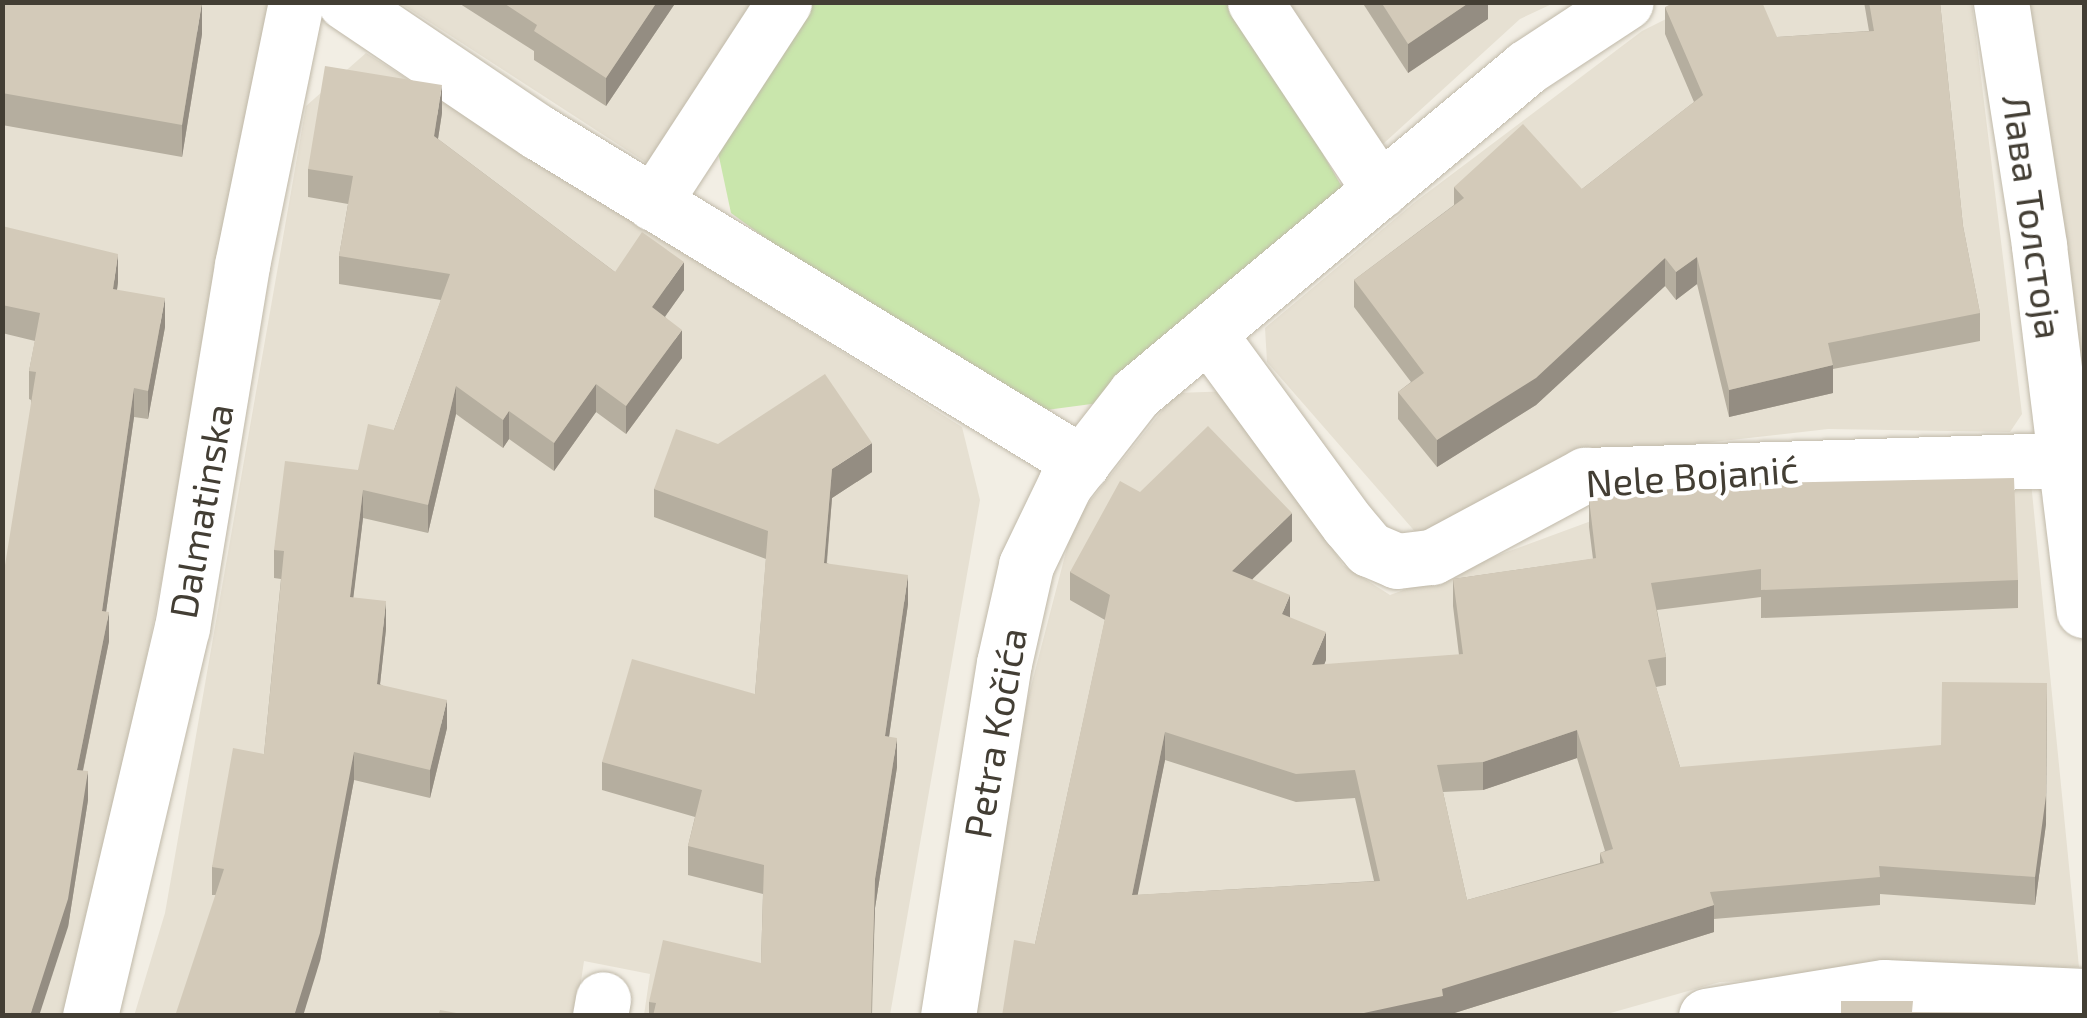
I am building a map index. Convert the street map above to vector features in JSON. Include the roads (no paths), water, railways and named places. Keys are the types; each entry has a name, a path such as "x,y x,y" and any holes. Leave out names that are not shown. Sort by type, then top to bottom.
{"street":[{"name":"Dalmatinska","path":"90,1016 182,628 242,265 296,2"},
{"path":"345,2 653,203 1082,463"},
{"path":"653,203 784,2"},
{"path":"1255,2 1380,190"},
{"name":"Petra Kočića","path":"948,1016 1004,664 1026,564 1082,463 1135,394 1526,68 1626,2"},
{"name":"Лава Толстоја","path":"2000,2 2084,610"},
{"name":"Nele Bojanić","path":"1208,333 1348,524 1369,549 1397,562 1432,557 1585,475 2066,460"},
{"path":"1706,1016 1884,986 2084,996"}]}
